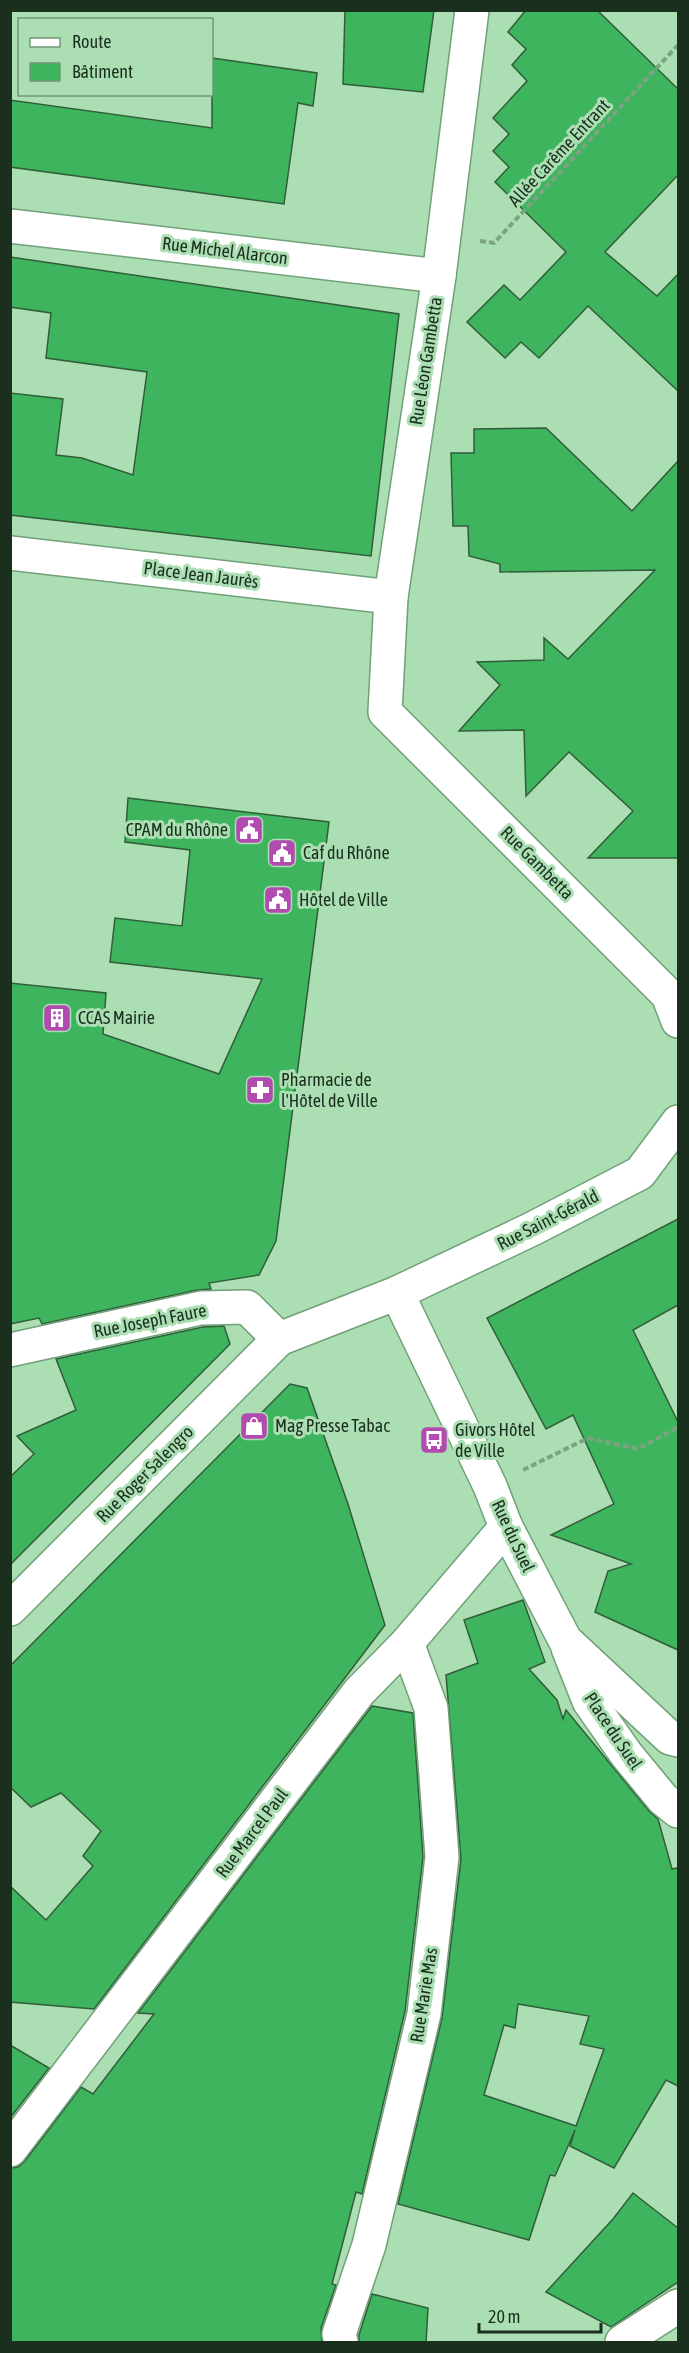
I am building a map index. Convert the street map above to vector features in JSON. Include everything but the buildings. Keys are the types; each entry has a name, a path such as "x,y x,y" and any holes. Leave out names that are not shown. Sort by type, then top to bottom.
{"street":[{"name":"Rue Léon Gambetta","path":"384,712 391,597 439,276 472,10"},
{"name":"Rue Michel Alarcon","path":"10,226 439,276"},
{"name":"Place Jean Jaurès","path":"10,553 391,597"},
{"name":"Rue Gambetta","path":"384,712 668,995 678,1021"},
{"name":"Rue Saint-Gérald","path":"279,1339 397,1293 532,1230 640,1173 678,1122"},
{"name":"Rue du Suel","path":"397,1293 490,1486 506,1527 565,1640 670,1738 678,1740"},
{"name":"Rue Joseph Faure","path":"10,1350 201,1308 248,1307 279,1339"},
{"name":"Rue Roger Salengro","path":"10,1609 279,1339"},
{"name":"Rue Marcel Paul","path":"10,2150 359,1692 407,1643 506,1527"},
{"name":"Place du Suel","path":"565,1640 589,1701 626,1754 663,1799 678,1811"},
{"name":"Rue Marie Mas","path":"341,2343 339,2334 369,2245 424,2014 442,1857 431,1708 407,1643"},
{"path":"622,2343 678,2306"}],"path":[{"name":"Allée Carême Entrant","path":"444,235 494,243 678,45"},
{"path":"490,1486 588,1437 638,1449 678,1427"}],"place":[{"name":"CPAM du Rhône","path":"249,830"},
{"name":"Caf du Rhône","path":"282,853"},
{"name":"Hôtel de Ville","path":"278,900"},
{"name":"CCAS Mairie","path":"57,1018"},
{"name":"Pharmacie de l'Hôtel de Ville","path":"260,1090"},
{"name":"Mag Presse Tabac","path":"254,1426"},
{"name":"Givors Hôtel de Ville","path":"434,1440"}]}
